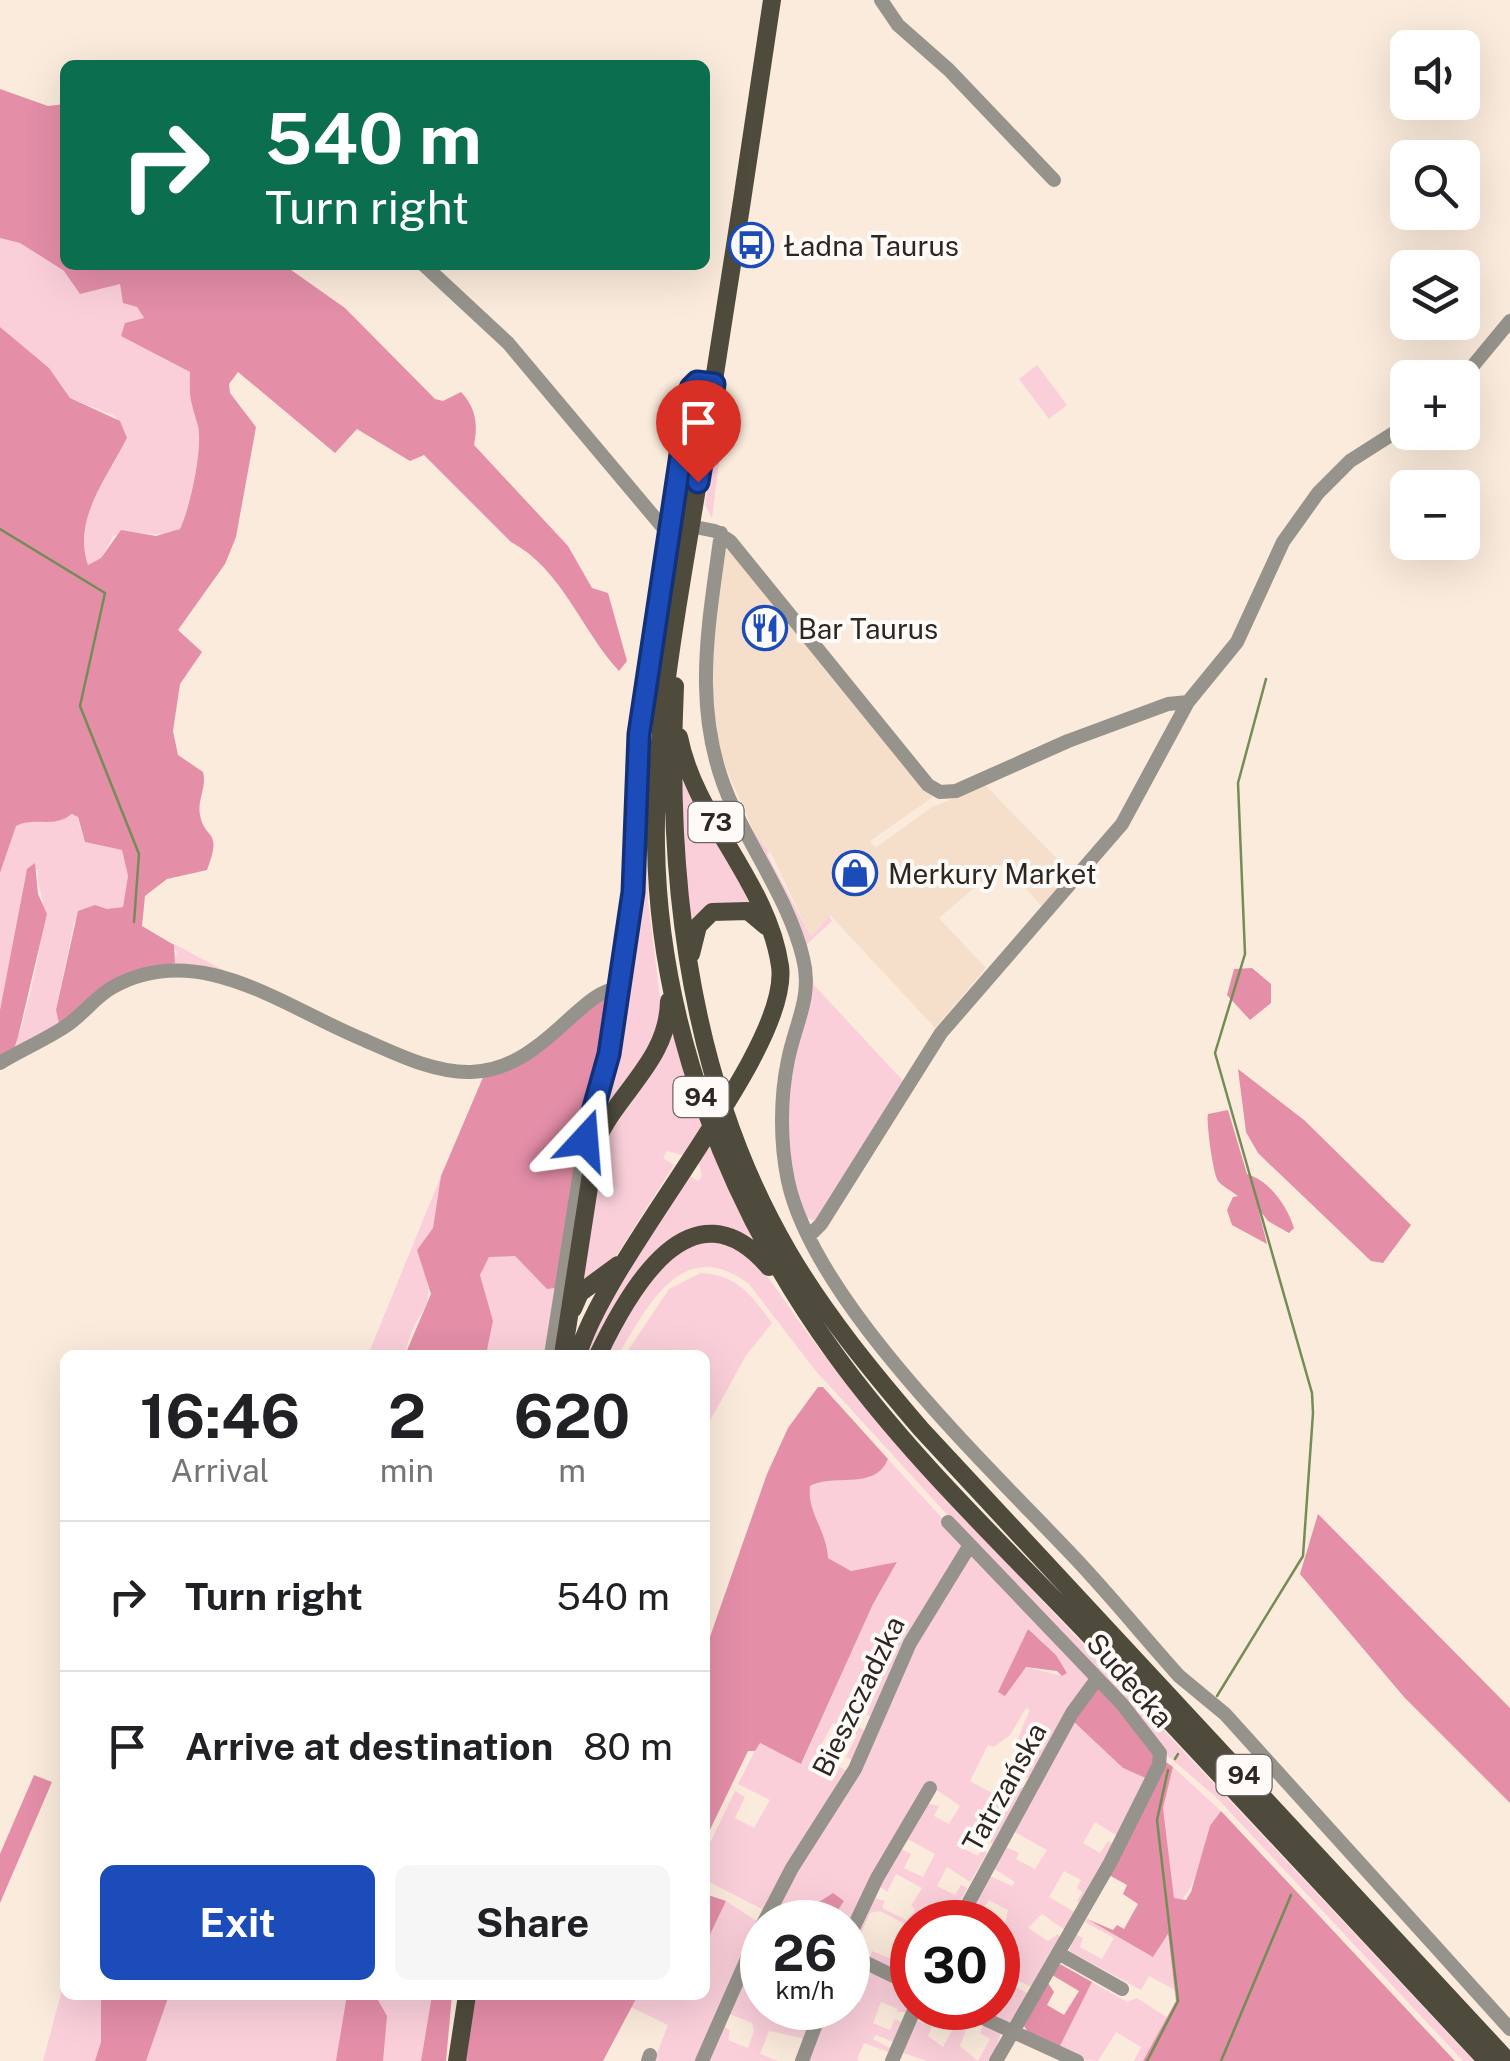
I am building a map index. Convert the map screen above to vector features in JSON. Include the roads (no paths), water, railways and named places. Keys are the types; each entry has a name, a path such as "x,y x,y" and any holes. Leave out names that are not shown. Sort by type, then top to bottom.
{"main road":[{"name":"73","path":"563,1350 596,1142 612,1111 660,1047 668,1019 668,961 658,886 656,796 664,687 683,535 698,482 772,0"},
{"name":"73","path":"580,1350 624,1260 750,1059 770,1024 778,998 781,974 770,929 690,773 674,712 683,535"},
{"name":"94","path":"674,712 675,851 692,984 718,1084 746,1166 788,1250 855,1350 977,1491 1508,2061"},
{"path":"692,984 694,936 703,918 732,908 748,911 770,929"},
{"name":"94","path":"668,961 706,1112 737,1188 796,1298 839,1360 926,1459 1487,2061"},
{"path":"601,1350 650,1270 663,1254 690,1236 733,1237 752,1248 796,1298"},
{"path":"566,1333 580,1293 624,1260"},
{"path":"457,2061 466,2000"}],"street":[{"path":"881,0 898,25 948,70 1054,180"},
{"path":"429,270 508,343 683,535 721,534"},
{"path":"1478,360 1510,321"},
{"path":"552,1350 585,1140 602,1088 633,892 639,734 683,535 691,388 697,382 714,384"},
{"path":"810,1235 821,1224 941,1033 1122,824 1188,702 1237,642 1284,542 1318,492 1350,461 1390,435"},
{"path":"721,534 854,700 928,784 940,792 956,791 1068,741 1168,704 1188,702"},
{"path":"721,534 704,657 704,710 722,784 791,923 804,961 806,1002 783,1092 784,1154 791,1195 810,1235 856,1312 907,1377 1179,1676 1225,1714 1510,2029"},
{"path":"0,1063 64,1028 116,985 174,970 222,975 392,1052 438,1068 469,1072 493,1069 532,1053 593,996 618,989"},
{"name":"Sudecka","path":"948,1522 1148,1735 1160,1759 1129,1827 996,2061"},
{"name":"Bieszczadzka","path":"780,1900 862,1756 910,1644 970,1545"},
{"name":"Tatrzańska","path":"970,1900 1072,1714 1097,1679"},
{"path":"869,1900 930,1788"},
{"path":"1058,1953 1122,1989"},
{"name":"Bieszczadzka","path":"702,2061 740,1980"},
{"path":"802,2061 814,2030"},
{"path":"892,2061 905,2030"},
{"path":"1011,2031 1077,2061"}],"waterway":[{"path":"0,529 105,593 80,706 139,854 134,922"},
{"path":"1217,1696 1303,1556 1313,1413 1312,1393 1215,1053 1245,954 1238,783 1266,679"},
{"path":"1175,1759 1178,1754"},
{"path":"1147,2061 1178,2001 1157,1820 1168,1770"},
{"path":"1221,2061 1291,1895"}],"place":[{"name":"Ładna Taurus","path":"751,245"},
{"name":"Bar Taurus","path":"765,628"},
{"name":"Merkury Market","path":"855,873"}]}
